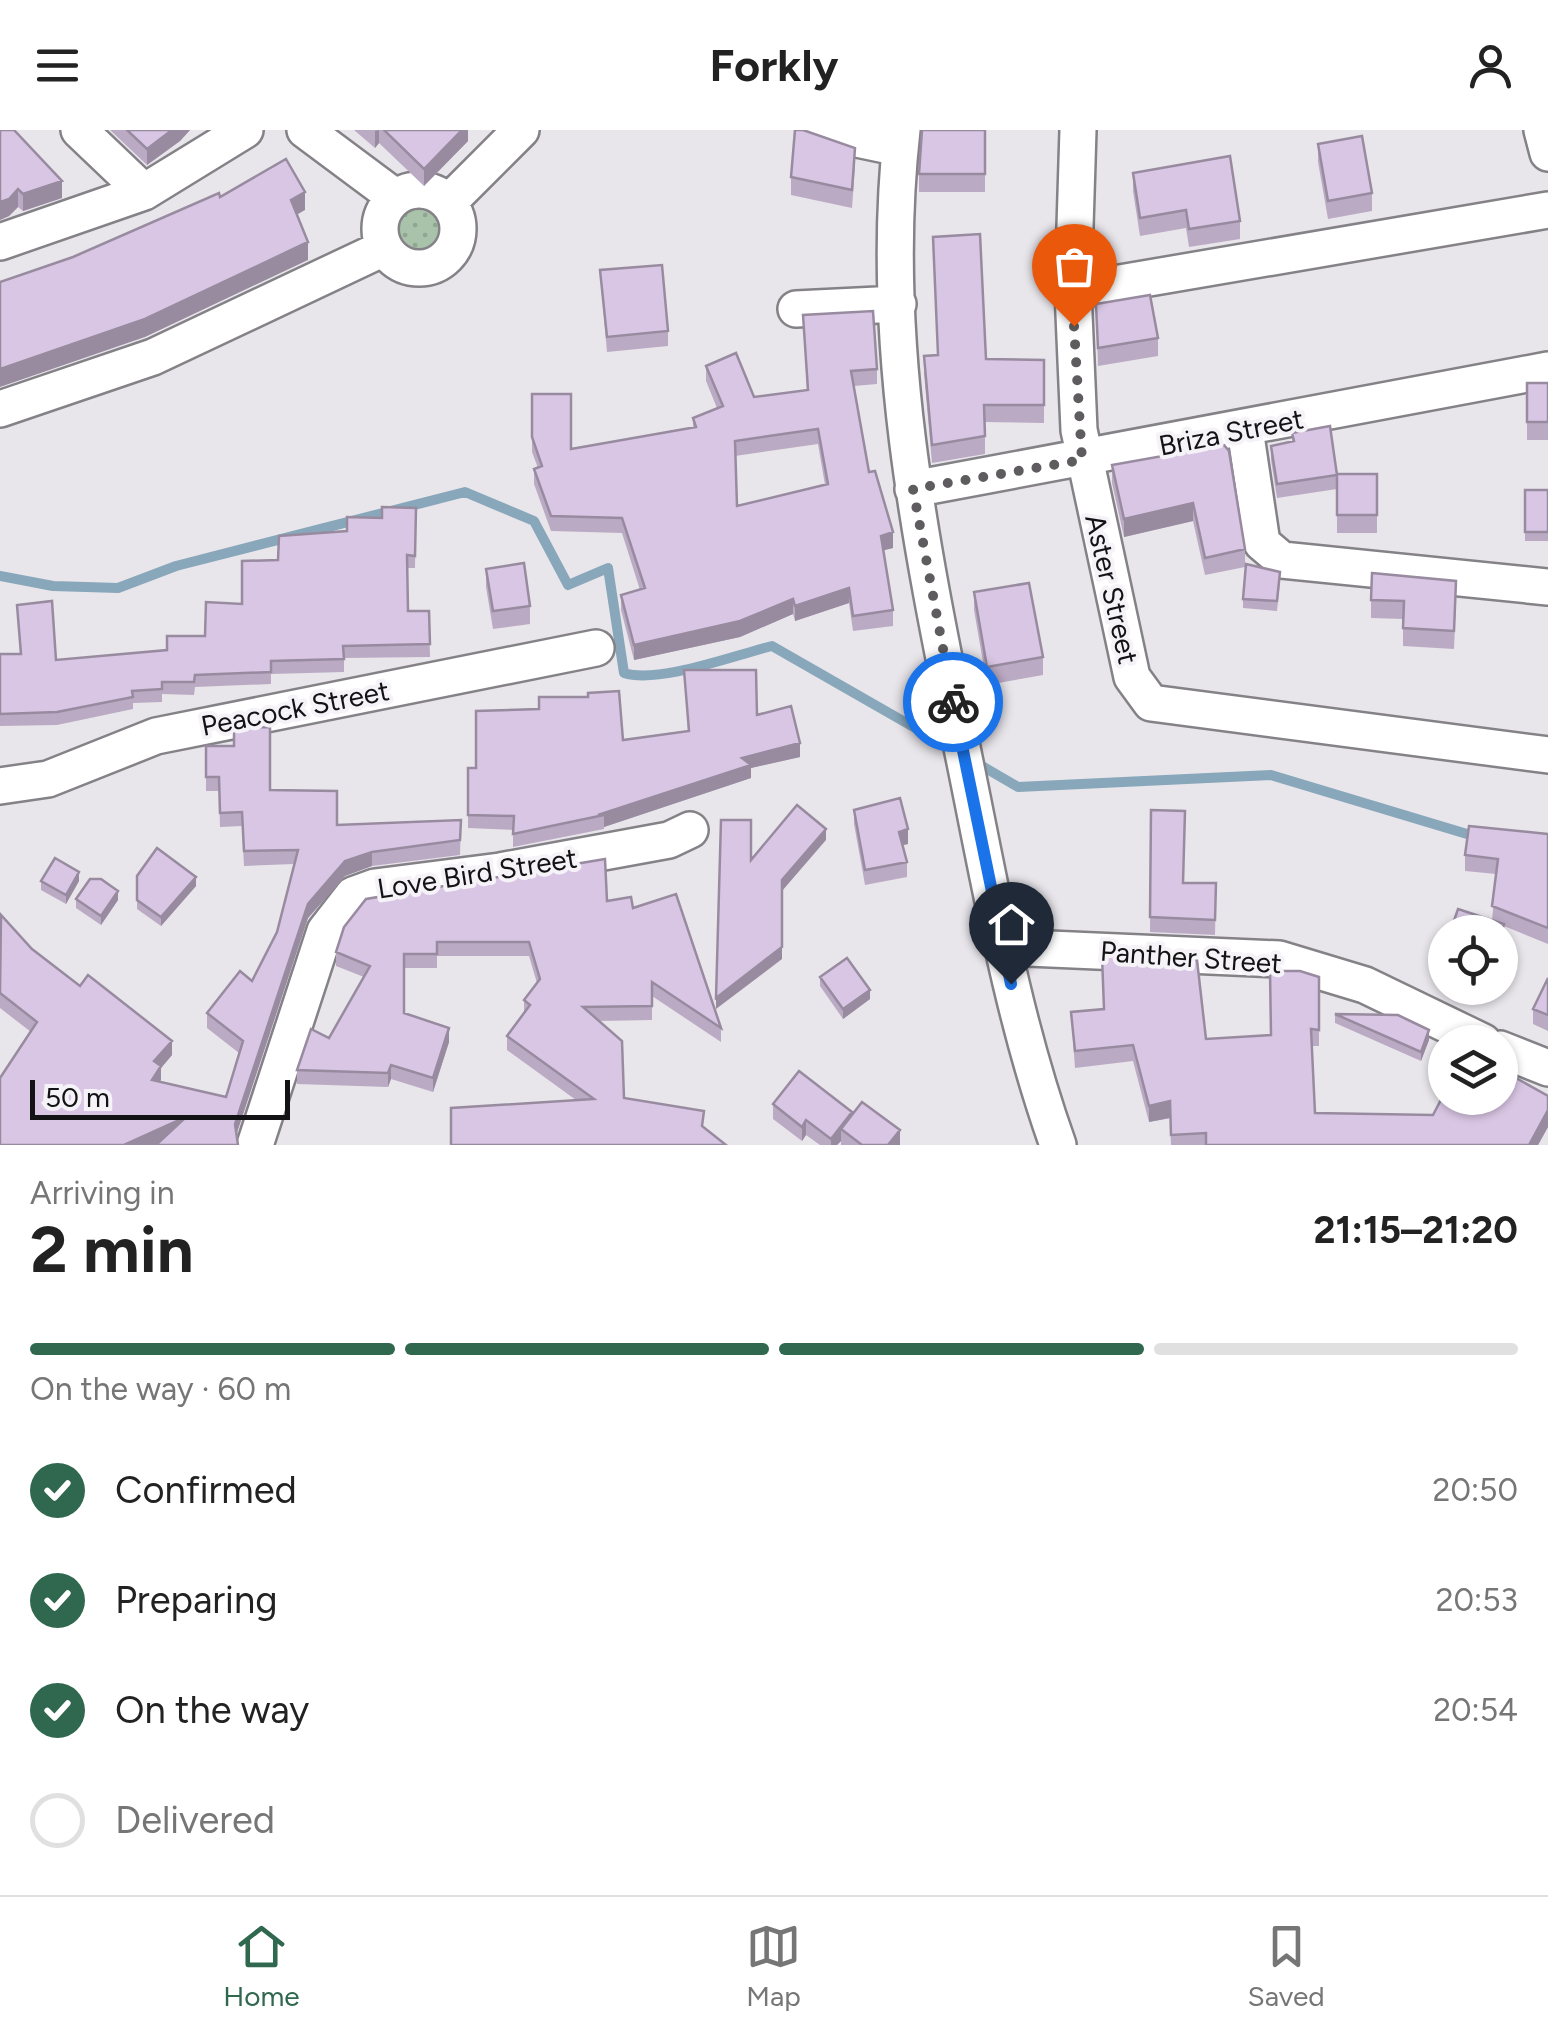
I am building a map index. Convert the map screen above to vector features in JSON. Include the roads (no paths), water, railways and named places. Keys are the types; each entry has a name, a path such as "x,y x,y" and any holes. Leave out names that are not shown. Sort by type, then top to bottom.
{"street":[{"path":"79,130 144,192"},
{"path":"0,242 144,192 245,130"},
{"path":"305,130 396,197"},
{"path":"448,202 520,130"},
{"path":"814,130 901,139 898,304 905,439 1003,947 1038,1090 1058,1145"},
{"name":"Aster Street","path":"1078,130 1073,291 1082,460 1132,677 1152,704 1548,755"},
{"path":"1542,130 1548,152"},
{"path":"414,190 432,192 448,202 457,219 458,238 449,255 433,266 414,269 396,262 384,248 378,230 383,211 396,197 414,190"},
{"path":"1073,291 1548,210"},
{"path":"0,409 154,357 384,248"},
{"path":"796,309 898,304"},
{"name":"Briza Street","path":"913,489 1245,430 1548,370"},
{"path":"1245,430 1262,543 1270,554 1282,560 1548,587"},
{"name":"Peacock Street","path":"0,786 48,778 156,736 596,648"},
{"name":"Love Bird Street","path":"255,1145 325,931 353,895 375,887 500,872 621,849 690,830"},
{"name":"Panther Street","path":"1003,947 1279,959 1365,985 1448,1025"},
{"path":"1518,1056 1548,1068"}],"waterway":[{"path":"0,576 53,586 118,588 176,566 465,492 534,521 568,585 608,568 624,673 676,672 772,646 952,749"},
{"path":"975,762 1018,787 1271,775 1477,837"}]}
